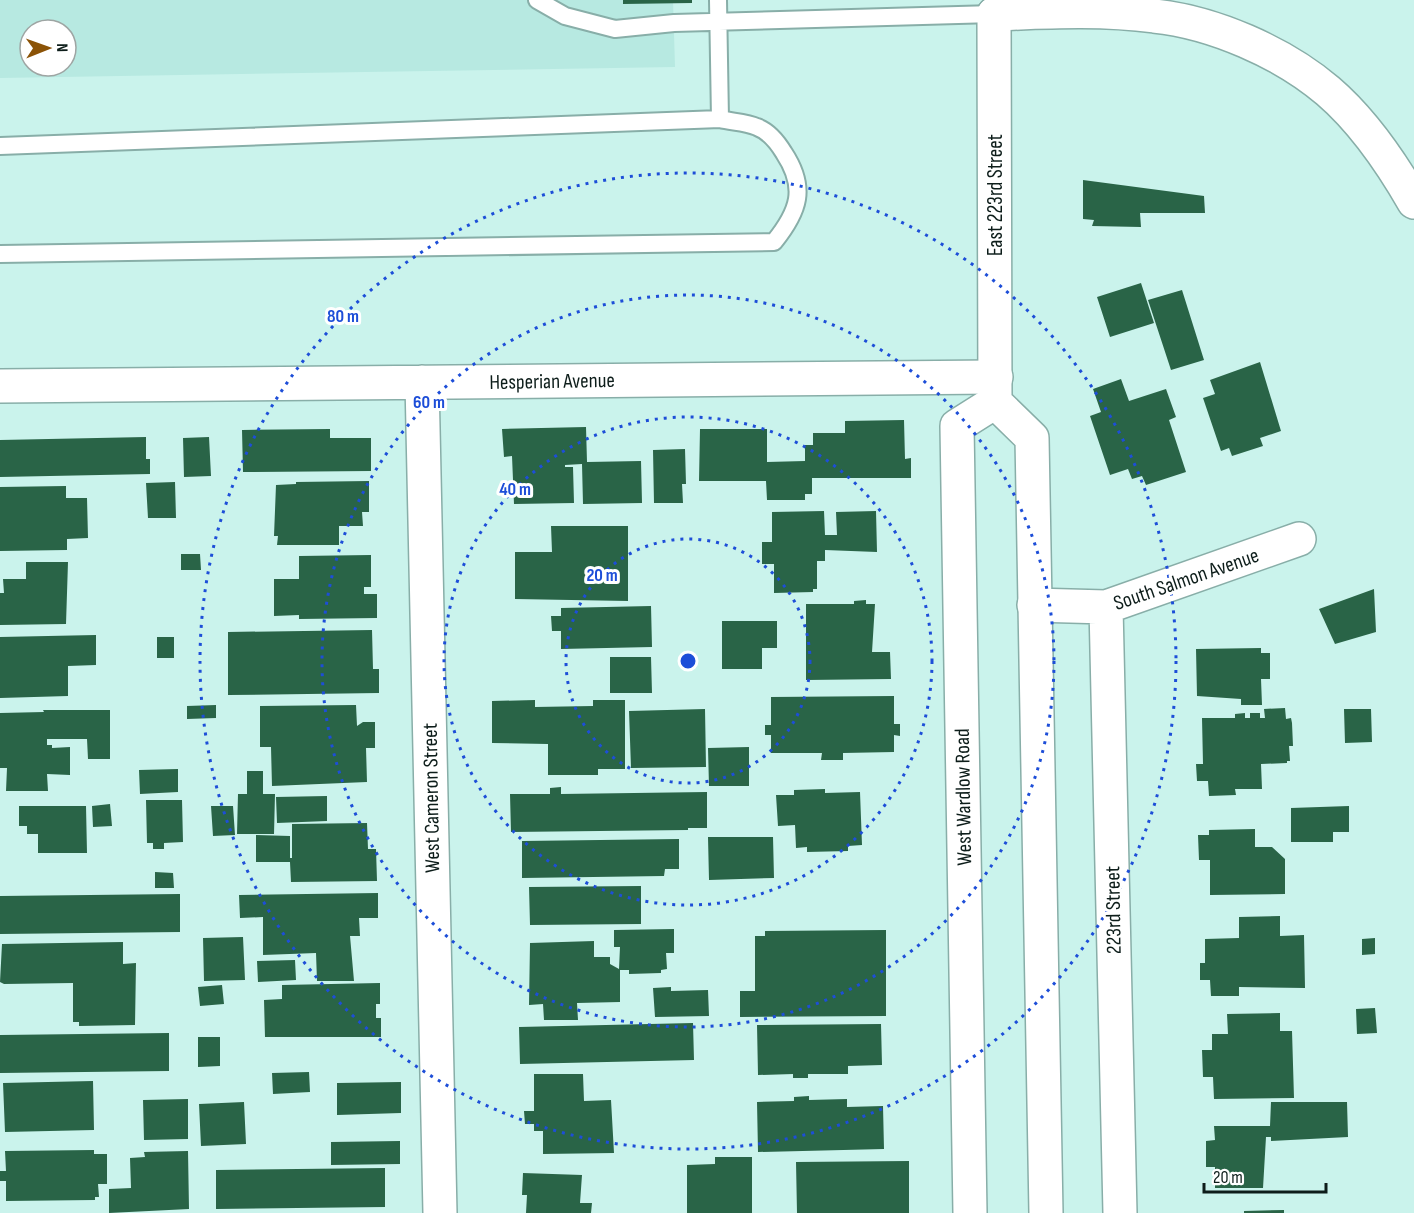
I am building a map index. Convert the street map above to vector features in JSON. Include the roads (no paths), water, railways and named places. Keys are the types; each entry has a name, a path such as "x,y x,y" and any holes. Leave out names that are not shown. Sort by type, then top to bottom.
{"main road":[{"path":"994,14 1095,11 1156,16 1210,29 1254,46 1294,67 1328,91 1368,133 1414,202"},
{"name":"East 223rd Street","path":"994,14 996,390"},
{"name":"Hesperian Avenue","path":"0,386 422,382 996,390"},
{"name":"West Cameron Street","path":"422,382 440,1213"},
{"path":"996,390 1032,438 1046,1213"},
{"name":"West Wardlow Road","path":"970,1213 957,426 996,390"},
{"name":"South Salmon Avenue","path":"1034,605 1106,608 1299,539"},
{"name":"223rd Street","path":"1106,608 1120,1213"}],"lane":[{"path":"537,0 566,16 615,29 718,21 994,14"},
{"path":"718,0 720,119"},
{"path":"0,146 720,119 758,127 779,144 795,170 798,196 789,222 774,242 0,254"}]}
